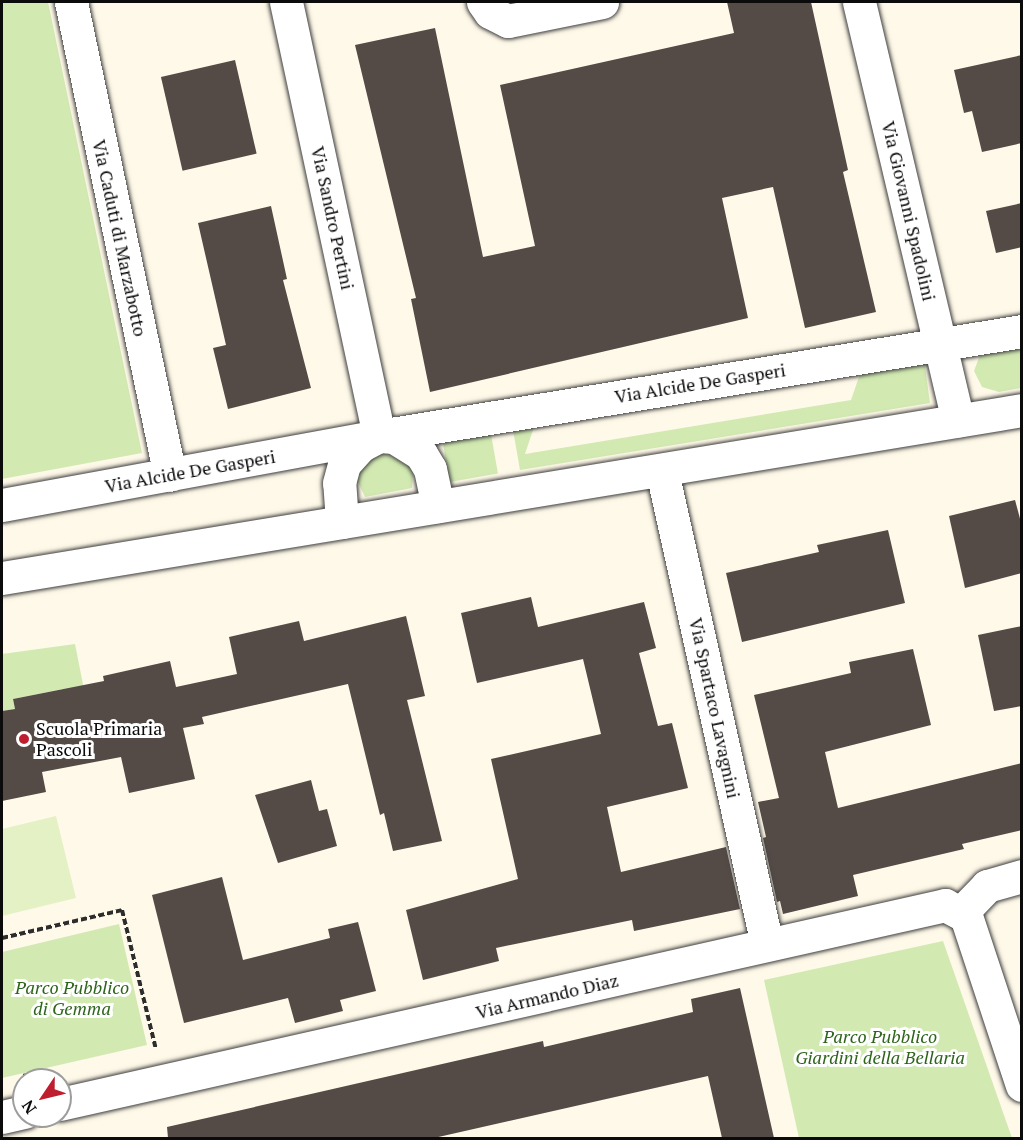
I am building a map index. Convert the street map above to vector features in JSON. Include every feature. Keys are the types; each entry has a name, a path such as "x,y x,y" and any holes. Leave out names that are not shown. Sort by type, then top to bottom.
{"street":[{"name":"Via Caduti di Marzabotto","path":"71,2 170,475"},
{"path":"483,2 490,12 508,21 602,2"},
{"name":"Via Giovanni Spadolini","path":"860,2 958,420"},
{"name":"Via Sandro Pertini","path":"292,3 379,436"},
{"name":"Via Alcide De Gasperi","path":"2,505 379,436 1022,331"},
{"path":"2,578 1022,410"},
{"name":"Via Alcide De Gasperi","path":"342,522 339,483 344,464 360,446 379,436 394,437 421,454 430,469 438,506"},
{"name":"Via Spartaco Lavagnini","path":"662,471 767,945"},
{"path":"1022,876 987,886 962,912 1022,1085"},
{"name":"Via Armando Diaz","path":"72,1101 934,906 952,907 962,912"}],"path":[{"path":"2,938 122,910 158,1055"}],"green space":[{"path":"2,2 48,2 142,453 2,479"},
{"path":"1021,347 1021,388 999,392 982,387 974,371 980,355"},
{"path":"924,360 930,403 520,470 513,430 534,427 525,454 851,400 861,371"},
{"path":"491,434 498,473 450,482 443,443"},
{"path":"382,453 407,461 413,472 412,488 365,497 357,480 361,466 370,456"},
{"path":"75,644 98,760 78,765 63,689 13,699 15,709 2,711 2,654"},
{"path":"56,816 76,898 2,916 2,829"},
{"name":"Parco Pubblico di Gemma","path":"119,924 147,1045 46,1068 12,1068 12,1076 2,1078 2,952"},
{"name":"Parco Pubblico Giardini della Bellaria","path":"943,941 1012,1138 799,1138 764,980"}],"building":[{"path":"727,2 811,2 848,170 843,172 876,312 805,328 773,187 722,198 748,318 430,392 411,299 416,298 355,45 435,28 483,257 535,246 500,85 734,33"},
{"path":"1022,55 1022,143 982,152 972,111 964,113 954,70"},
{"path":"235,60 257,154 183,171 161,77"},
{"path":"1022,203 1022,247 996,253 986,211"},
{"path":"271,206 287,279 283,280 311,388 228,409 213,348 226,345 198,223"},
{"path":"1015,500 1022,526 1022,573 965,588 949,516"},
{"path":"888,530 905,603 742,642 726,573 819,552 817,545"},
{"path":"531,597 538,627 644,602 656,648 639,653 658,726 672,723 688,788 607,807 621,872 726,847 740,909 634,931 632,920 496,948 499,961 423,980 406,910 518,879 491,759 601,734 583,659 477,683 461,613"},
{"path":"406,616 425,696 407,700 442,841 393,851 384,813 380,815 348,684 202,717 204,724 183,728 195,779 129,793 121,757 42,772 46,792 2,801 2,711 15,709 13,699 104,681 103,676 170,661 176,687 237,674 229,637 299,621 304,641"},
{"path":"1022,626 1022,706 994,711 978,635"},
{"path":"913,649 931,725 825,752 838,808 1022,763 1022,830 962,844 964,849 853,875 858,896 783,914 780,901 777,902 763,838 766,837 758,802 779,798 754,695 851,673 849,662"},
{"path":"311,780 319,811 327,809 337,846 278,863 255,795"},
{"path":"222,877 243,960 330,938 328,929 358,922 376,991 340,1000 343,1011 295,1023 288,998 184,1023 152,895"},
{"path":"740,988 774,1138 722,1138 708,1076 434,1138 168,1138 167,1127 543,1041 544,1047 693,1012 691,999"}],"place":[{"name":"Scuola Primaria Pascoli","path":"24,739"}]}
